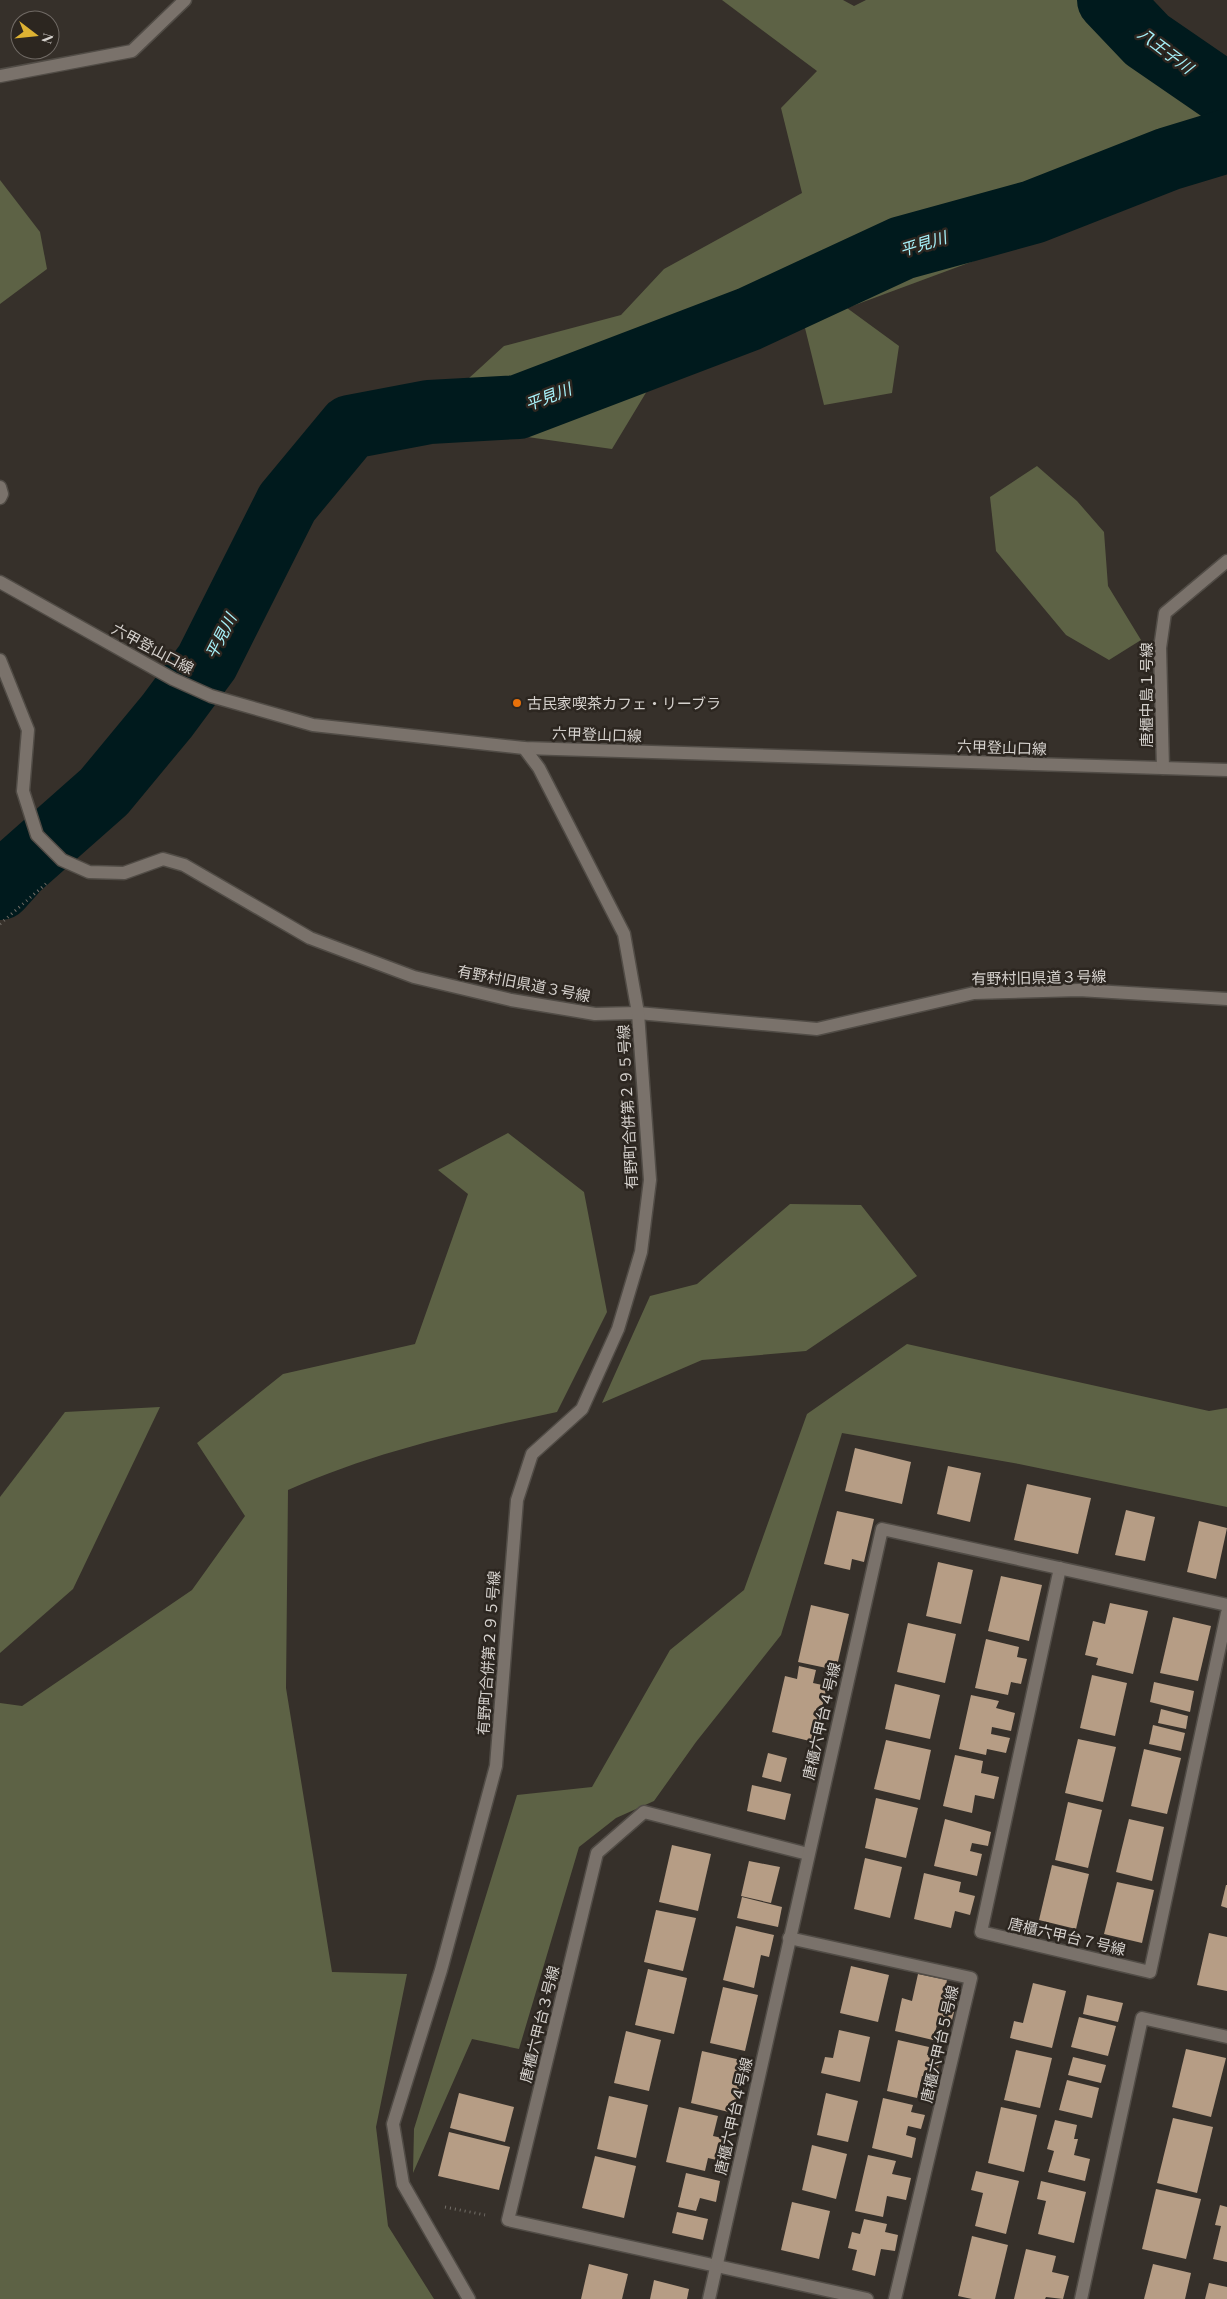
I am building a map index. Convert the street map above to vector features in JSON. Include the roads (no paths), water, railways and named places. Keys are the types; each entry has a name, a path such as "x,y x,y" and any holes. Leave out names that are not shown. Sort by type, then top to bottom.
{"street":[{"path":"0,76 132,51 185,0"},
{"path":"0,486 2,494 0,498"},
{"name":"唐櫃中島１号線","path":"1163,768 1160,648 1165,612 1227,561"},
{"name":"六甲登山口線","path":"0,582 173,679 211,696 313,725 524,748 1227,770"},
{"name":"有野村旧県道３号線","path":"0,660 28,730 24,791 37,835 66,862 88,872 124,873 163,859 184,865 310,938 414,977 511,1000 595,1014 638,1012 818,1029 974,993 1078,990 1227,999"},
{"name":"有野町合併第２９５号線","path":"469,2299 403,2184 393,2124 441,1970 496,1766 518,1500 532,1454 582,1409 618,1330 641,1252 650,1180 638,1012 624,934 539,768 524,748"},
{"name":"唐櫃六甲台４号線","path":"709,2299 882,1528 1227,1605"},
{"name":"唐櫃六甲台７号線","path":"1060,1568 981,1932 1150,1972 1227,1612"},
{"name":"唐櫃六甲台３号線","path":"716,2266 508,2220 597,1853 644,1812 808,1854"},
{"name":"唐櫃六甲台５号線","path":"790,1938 972,1978 895,2299"},
{"path":"1081,2299 1142,2018 1227,2037"},
{"path":"716,2266 867,2299"}],"waterway":[{"name":"八王子川","path":"1109,0 1147,40 1227,95"},
{"name":"平見川","path":"0,888 18,868 104,792 167,716 207,662 287,503 350,427 429,412 518,407 749,319 902,248 1033,212 1168,159 1227,141"}],"place":[{"name":"古民家喫茶カフェ・リーブラ","path":"517,703"}]}
